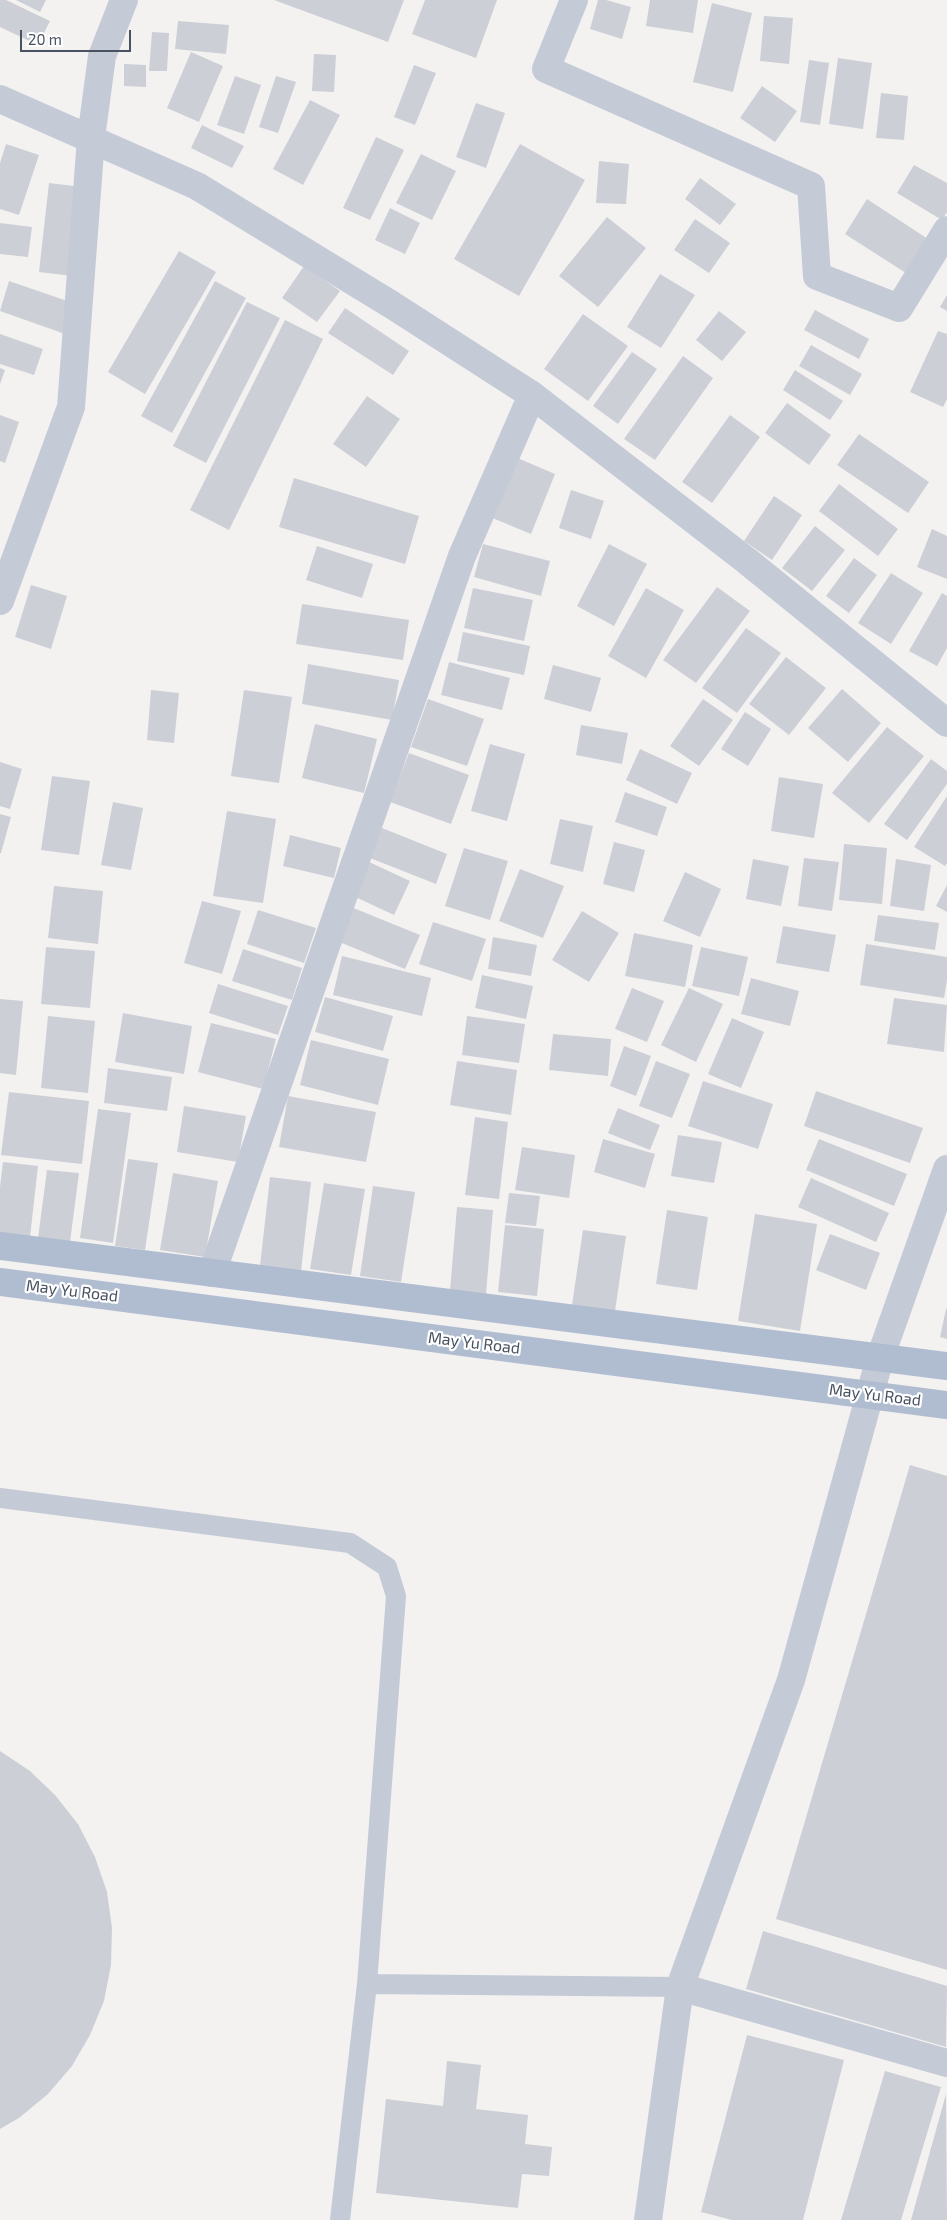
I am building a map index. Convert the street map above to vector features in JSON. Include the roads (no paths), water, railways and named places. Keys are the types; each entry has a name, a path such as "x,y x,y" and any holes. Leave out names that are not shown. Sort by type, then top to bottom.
{"main road":[{"path":"0,1246 947,1366"},
{"name":"May Yu Road","path":"0,1282 947,1405"}],"street":[{"path":"574,0 546,69 811,186 817,276 899,308 947,230"},
{"path":"0,601 71,407 91,138 102,56 118,2"},
{"path":"0,99 197,186 384,300 532,395 747,561 947,723"},
{"path":"212,1273 462,556 532,395"},
{"path":"648,2220 680,1987 791,1680 880,1358 947,1169"},
{"path":"680,1987 947,2063"}],"lane":[{"path":"0,1498 350,1543 387,1567 396,1596 367,1984 340,2220"},
{"path":"367,1984 680,1987"}]}
